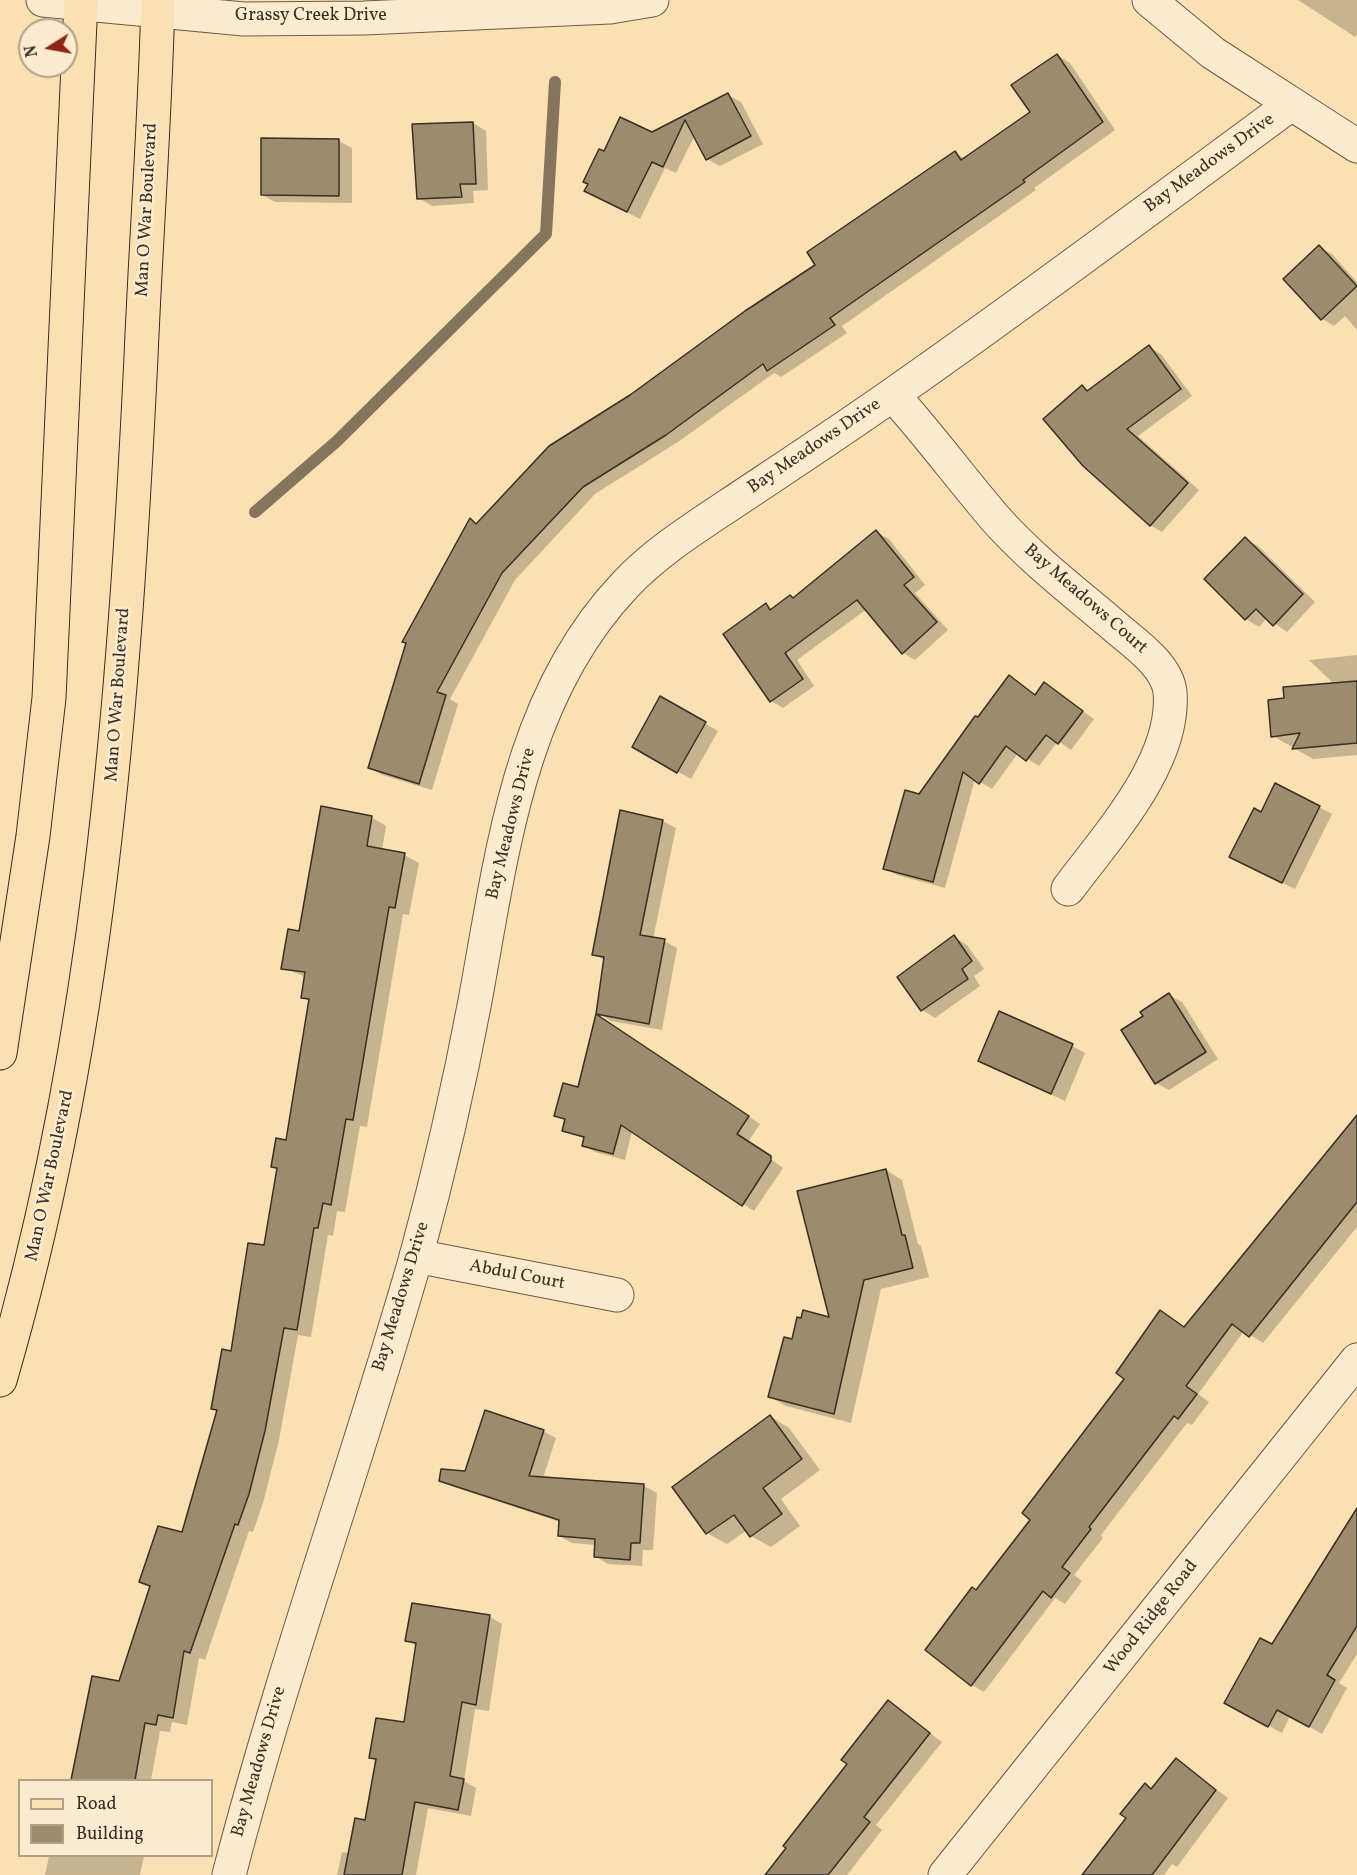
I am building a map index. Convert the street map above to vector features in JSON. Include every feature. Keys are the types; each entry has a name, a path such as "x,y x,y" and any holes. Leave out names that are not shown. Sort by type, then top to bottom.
{"main road":[{"path":"0,1053 31,848 49,698 81,3"},
{"name":"Man O War Boulevard","path":"0,1380 30,1278 54,1175 96,920 112,783 135,491 158,6"}],"street":[{"name":"Grassy Creek Drive","path":"43,0 158,6 244,19 364,18 610,7 652,0"},
{"path":"1149,0 1213,53 1290,105 1357,146"},
{"name":"Bay Meadows Drive","path":"229,1875 260,1755 416,1256 473,1010 501,856 526,758 553,686 589,629 625,585 674,542 893,395 1290,105"},
{"name":"Bay Meadows Court","path":"893,395 942,450 995,518 1038,561 1147,654 1165,677 1169,688 1167,734 1151,771 1068,889"},
{"name":"Abdul Court","path":"416,1256 617,1295"},
{"name":"Wood Ridge Road","path":"945,1875 1357,1360"}],"building":[{"path":"1057,54 1103,122 1023,180 1025,182 830,318 835,325 767,371 763,364 666,435 583,487 502,573 437,692 446,695 419,784 368,768 406,643 402,642 470,518 476,524 549,446 630,395 745,311 815,265 807,252 955,151 961,160 1030,112 1011,85"},
{"path":"728,93 751,136 706,160 685,120 663,167 652,162 627,212 584,191 588,184 583,182 599,149 604,151 620,117 652,132"},
{"path":"473,122 476,184 460,184 462,197 417,199 412,124"},
{"path":"261,138 339,139 339,196 261,195"},
{"path":"1319,245 1357,286 1321,320 1283,279"},
{"path":"1149,345 1181,389 1127,429 1188,483 1150,526 1083,466 1043,419 1082,385 1087,391"},
{"path":"876,530 914,577 904,585 937,622 902,654 857,600 785,653 803,679 770,702 723,634 766,603 770,610 790,595 793,598"},
{"path":"1245,537 1303,594 1273,626 1256,609 1245,620 1204,579"},
{"path":"1009,675 1035,695 1044,682 1083,711 1058,744 1046,735 1026,761 1006,746 979,784 963,772 933,882 883,869 905,790 919,794 975,716 978,717"},
{"path":"1357,681 1357,743 1292,749 1300,733 1271,737 1268,700 1284,698 1283,687"},
{"path":"660,696 706,722 677,773 632,747"},
{"path":"1275,783 1320,806 1282,883 1229,857 1254,808 1261,812"},
{"path":"321,806 372,816 367,846 405,853 395,908 389,907 353,1120 346,1119 331,1205 323,1203 318,1228 314,1228 297,1330 284,1328 265,1431 249,1494 238,1525 235,1524 190,1653 184,1651 173,1718 158,1715 156,1725 145,1723 135,1779 71,1779 92,1676 119,1681 150,1586 139,1582 158,1526 182,1532 217,1410 211,1409 222,1349 231,1351 248,1243 264,1245 277,1168 271,1167 276,1138 286,1140 309,999 301,998 305,972 281,969 288,929 299,931"},
{"path":"620,810 663,820 640,935 665,939 649,1024 596,1014 604,957 592,955"},
{"path":"954,935 972,961 962,969 968,979 921,1011 897,977"},
{"path":"1169,993 1206,1052 1155,1084 1121,1030 1143,1016 1140,1012"},
{"path":"999,1011 1073,1044 1051,1094 978,1061"},
{"path":"596,1014 749,1116 737,1134 771,1156 771,1161 742,1206 621,1125 613,1154 582,1146 584,1137 562,1131 565,1119 554,1116 563,1083 578,1087"},
{"path":"1357,1115 1357,1202 1249,1337 1232,1324 1186,1386 1197,1394 1178,1419 1174,1416 1089,1527 1091,1529 1062,1567 1070,1573 1051,1598 1043,1591 971,1686 925,1650 972,1587 976,1590 1030,1520 1022,1513 1124,1379 1116,1373 1160,1310 1184,1327"},
{"path":"886,1169 902,1235 905,1235 913,1268 864,1280 834,1414 768,1397 784,1337 792,1339 797,1317 801,1318 803,1310 829,1317 797,1191"},
{"path":"485,1410 544,1430 529,1476 644,1484 640,1543 631,1543 630,1560 594,1557 595,1539 558,1536 559,1520 439,1481 441,1469 465,1471"},
{"path":"770,1415 802,1459 763,1488 782,1514 750,1537 734,1515 706,1534 672,1487"},
{"path":"1357,1508 1357,1626 1327,1675 1335,1680 1309,1727 1277,1710 1268,1727 1224,1703 1260,1638 1272,1644"},
{"path":"412,1603 490,1615 476,1705 462,1702 450,1776 464,1779 458,1810 415,1802 402,1875 344,1875 355,1818 365,1820 376,1759 369,1758 376,1718 404,1722 416,1643 405,1641"},
{"path":"888,1700 930,1733 864,1817 870,1822 828,1875 765,1875 786,1848 783,1846 847,1764 841,1760"},
{"path":"1176,1758 1216,1790 1152,1875 1082,1875 1126,1818 1120,1814 1145,1783 1151,1789"}],"waterway":[{"path":"255,512 337,441 546,234 555,82"}]}
